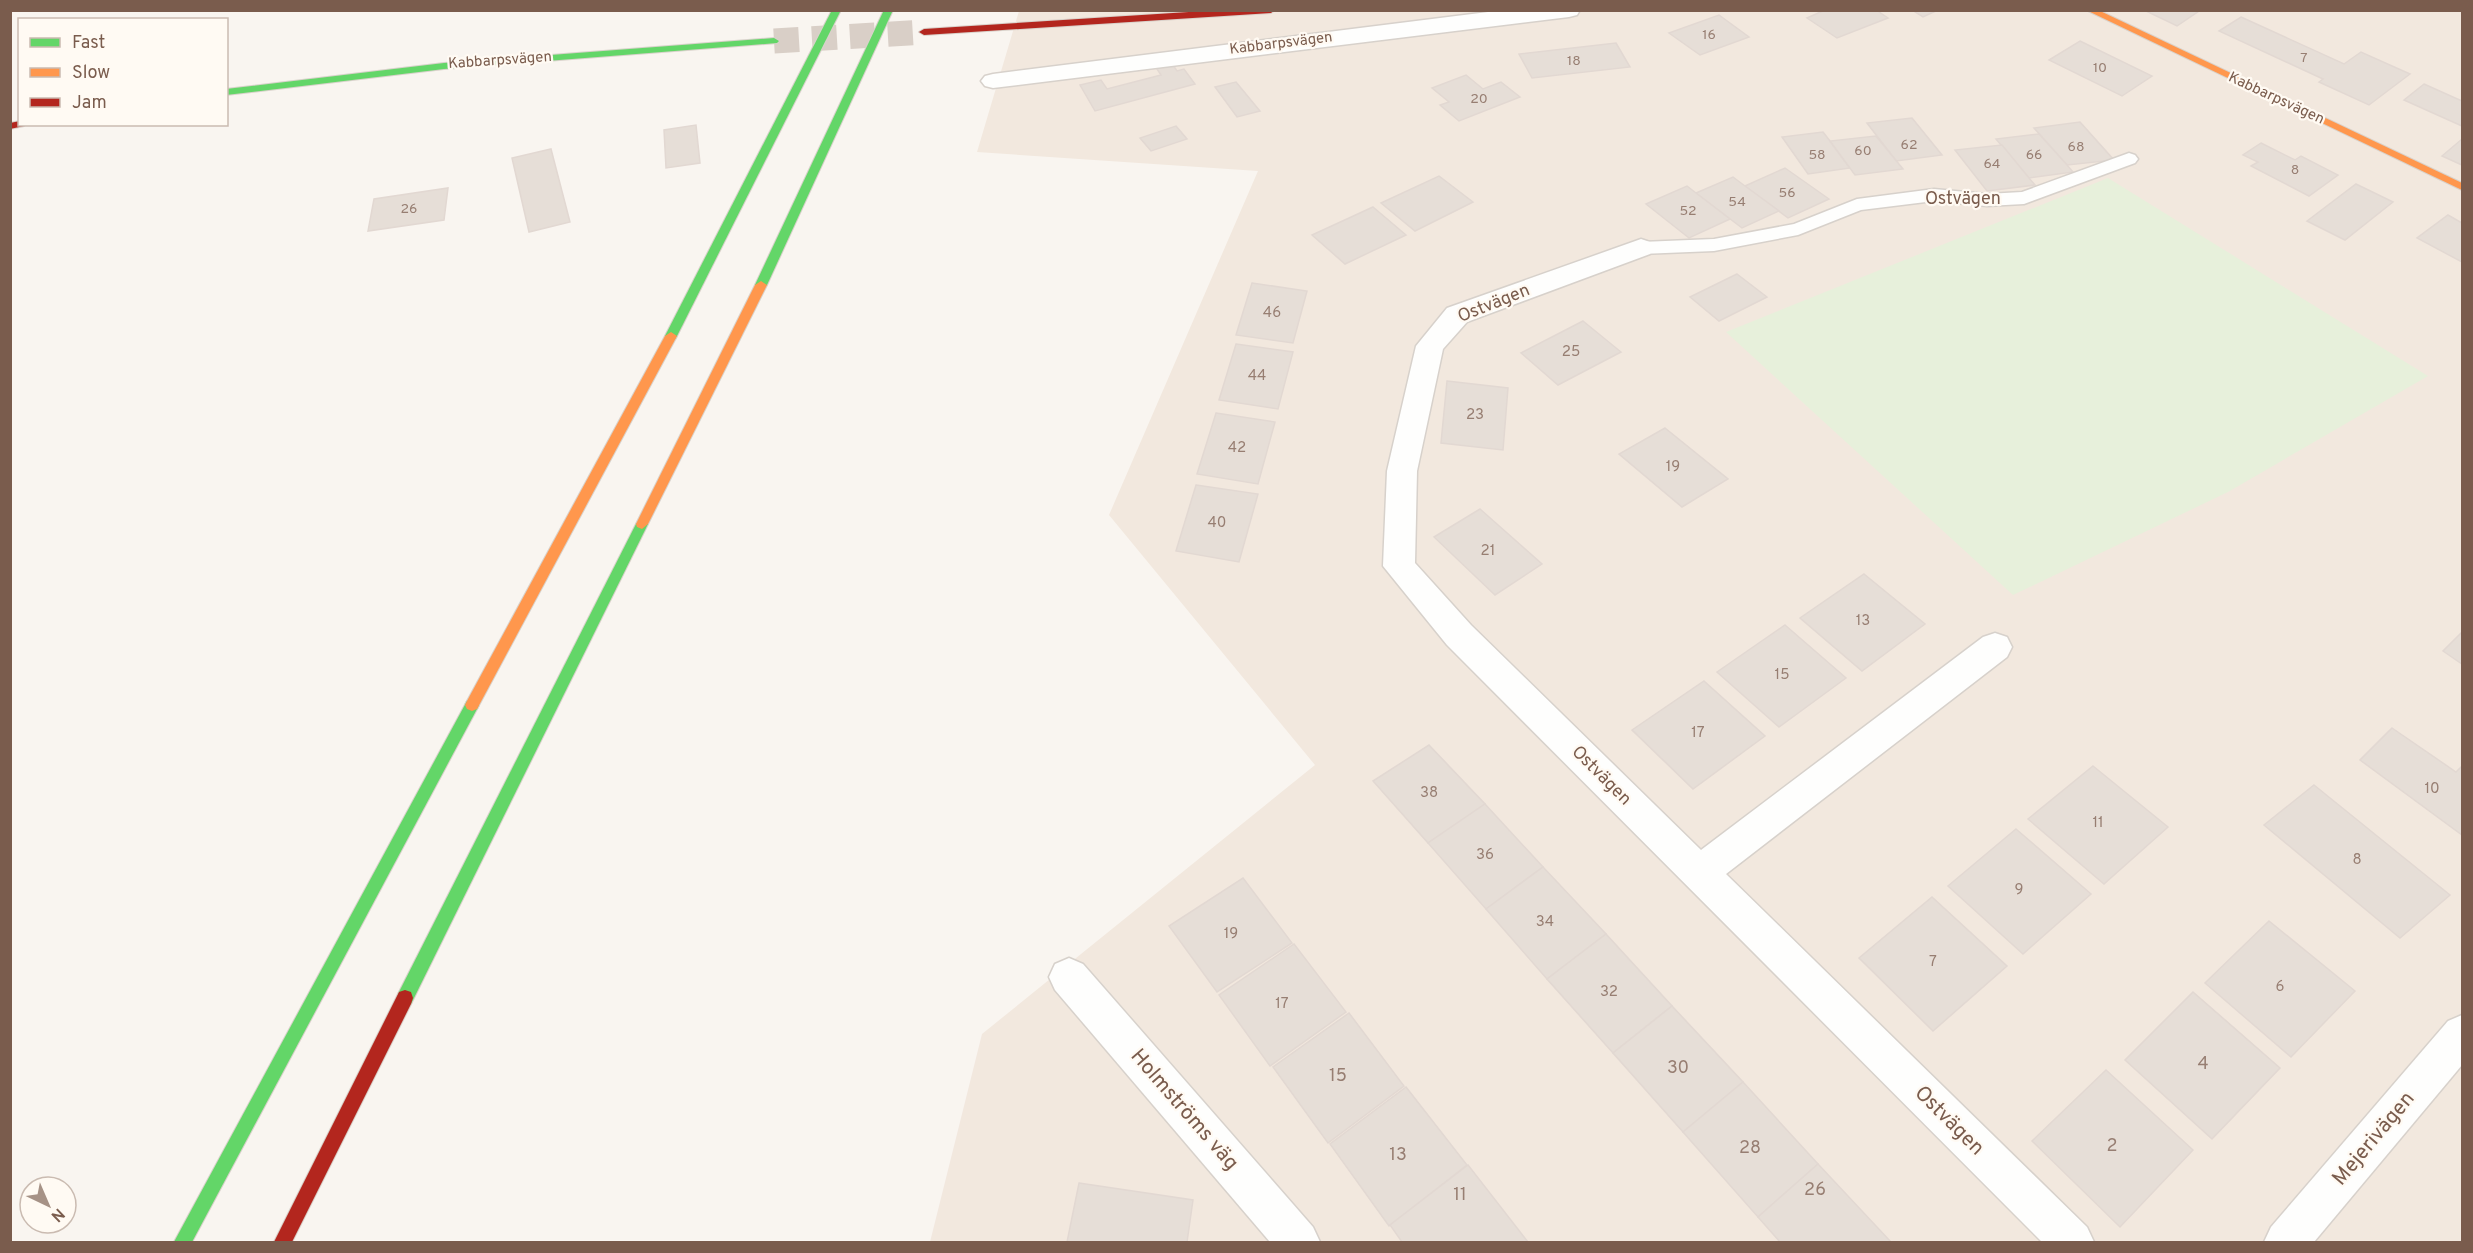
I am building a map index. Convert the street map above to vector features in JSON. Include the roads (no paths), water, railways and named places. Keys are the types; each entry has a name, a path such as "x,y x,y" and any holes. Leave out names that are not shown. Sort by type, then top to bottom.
{"main road":[{"path":"183,1242 688,305 837,10"},
{"path":"283,1242 756,295 889,10"},
{"name":"Kabbarpsvägen","path":"924,32 1271,10"},
{"name":"Kabbarpsvägen","path":"2090,10 2463,187"},
{"name":"Kabbarpsvägen","path":"228,92 444,66 774,41"}],"street":[{"name":"Kabbarpsvägen","path":"993,81 1406,28 1569,10"},
{"name":"Ostvägen","path":"1641,248 1457,315 1430,346 1402,471 1399,566 1459,635 2072,1242"},
{"path":"1698,874 1995,647"},
{"name":"Holmströms väg","path":"1069,976 1298,1242"},
{"name":"Mejerivägen","path":"2286,1242 2463,1035"}],"lane":[{"name":"Ostvägen","path":"1641,248 1714,245 1798,229 1857,206 1934,195 1987,200 2024,198 2129,159"}],"tunnel":[{"path":"774,41 924,32"}]}
